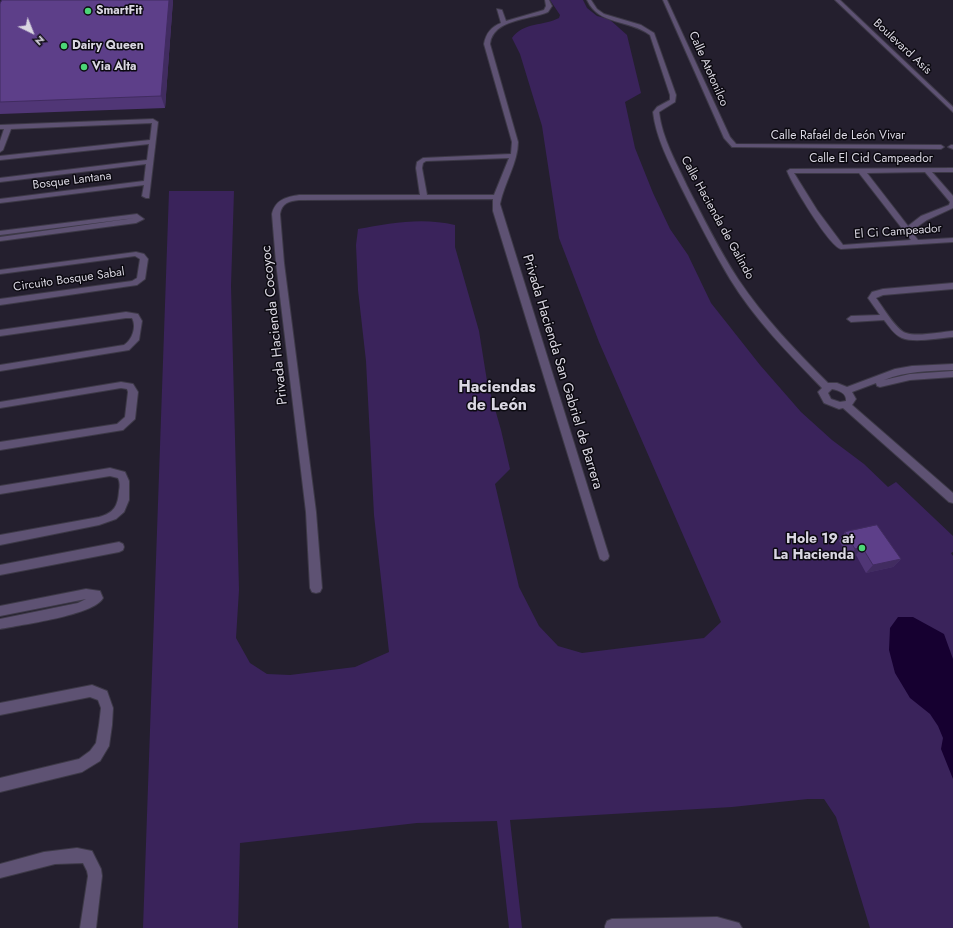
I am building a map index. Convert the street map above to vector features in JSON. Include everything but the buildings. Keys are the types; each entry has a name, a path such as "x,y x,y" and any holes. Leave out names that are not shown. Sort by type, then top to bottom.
{"street":[{"path":"502,24 540,12 543,7 540,0"},
{"path":"502,24 543,13 548,7 547,0"},
{"name":"Calle Hacienda de Galindo","path":"584,0 594,12 645,31 655,44 674,95 673,101 658,109 656,115 658,127 670,158 734,278 786,347 827,388"},
{"name":"Calle Hacienda de Galindo","path":"589,0 597,11 622,22"},
{"name":"Calle Atotonilco","path":"665,0 727,138 734,146"},
{"name":"Boulevard Asís","path":"837,0 953,102"},
{"name":"Boulevard Asís","path":"842,0 953,110"},
{"path":"499,10 502,24"},
{"name":"Privada Hacienda San Gabriel de Barrera","path":"502,24 489,33 487,39 511,124 515,142 515,152 501,182 497,197 496,211 604,556"},
{"path":"933,91 940,91"},
{"path":"0,127 150,120 155,122 146,196"},
{"path":"0,150 8,127"},
{"path":"0,158 153,142"},
{"name":"Calle Rafaél de León Vivar","path":"734,146 941,147"},
{"path":"424,196 419,168 420,162 426,159 512,156"},
{"path":"0,180 150,162"},
{"path":"861,170 916,242"},
{"path":"927,170 953,201"},
{"name":"Calle El Cid Campeador","path":"790,171 953,170"},
{"name":"El Ci Campeador","path":"790,171 797,185 841,247 953,240"},
{"name":"Bosque Lantana","path":"0,201 147,184"},
{"name":"Privada Hacienda Cocoyoc","path":"316,588 312,512 280,263 276,211 280,203 297,197 497,197"},
{"path":"907,230 924,218 953,204"},
{"path":"0,233 137,216 140,219 136,221 0,239"},
{"name":"Circuito Bosque Sabal","path":"0,272 136,254 144,259 141,279 140,281 134,283 0,302"},
{"path":"953,286 879,292 873,296 872,301 896,330 909,337 953,334"},
{"path":"0,333 126,315 135,316 138,321 136,338 134,342 126,348 0,368"},
{"path":"851,319 885,317"},
{"path":"953,367 912,369 895,372 848,397 834,405 827,401 823,395 824,389 838,387 848,397 953,499"},
{"path":"848,397 870,387 899,379 953,374"},
{"path":"0,405 121,385 130,386 133,392 130,419 120,427 0,446"},
{"path":"0,490 110,472 117,472 121,474 126,484 123,502 120,509 113,516 100,521 0,540"},
{"path":"0,570 119,547"},
{"path":"0,611 86,594 96,595 97,598 89,604 78,608 0,624"},
{"path":"0,709 92,691 99,692 103,695 107,708 102,746 100,751 90,762 0,785"},
{"path":"0,872 63,855 79,854 87,856 94,869 95,876 88,928"},
{"path":"612,926 717,924 734,928"}],"shaded area":[{"path":"550,0 583,0 587,8 597,16 609,19 627,35 641,93 625,102 635,148 653,193 670,229 688,255 711,303 760,365 801,412 832,440 864,464 888,487 896,482 953,536 953,552 951,553 953,556 953,928 870,928 836,817 824,799 808,799 732,807 510,820 522,928 509,928 497,821 417,823 240,843 238,928 143,928 169,191 234,191 231,286 239,590 236,638 250,663 267,674 290,675 355,667 389,652 374,515 366,361 358,290 356,245 358,229 406,222 431,221 455,225 455,247 479,331 487,381 510,469 495,484 519,587 539,626 558,646 582,653 704,638 721,622 599,342 559,238 542,126 520,54 512,38 522,29 559,18 560,15"},
{"path":"898,617 913,617 944,634 953,659 953,779 941,749 943,738 938,726 930,714 910,698 895,673 889,650 890,628"}],"place":[{"name":"SmartFit","path":"88,11"},
{"name":"Dairy Queen","path":"64,46"},
{"name":"Via Alta","path":"84,67"},
{"name":"Hole 19 at La Hacienda","path":"862,548"}],"district":[{"name":"Haciendas de León","path":"497,397"}]}
